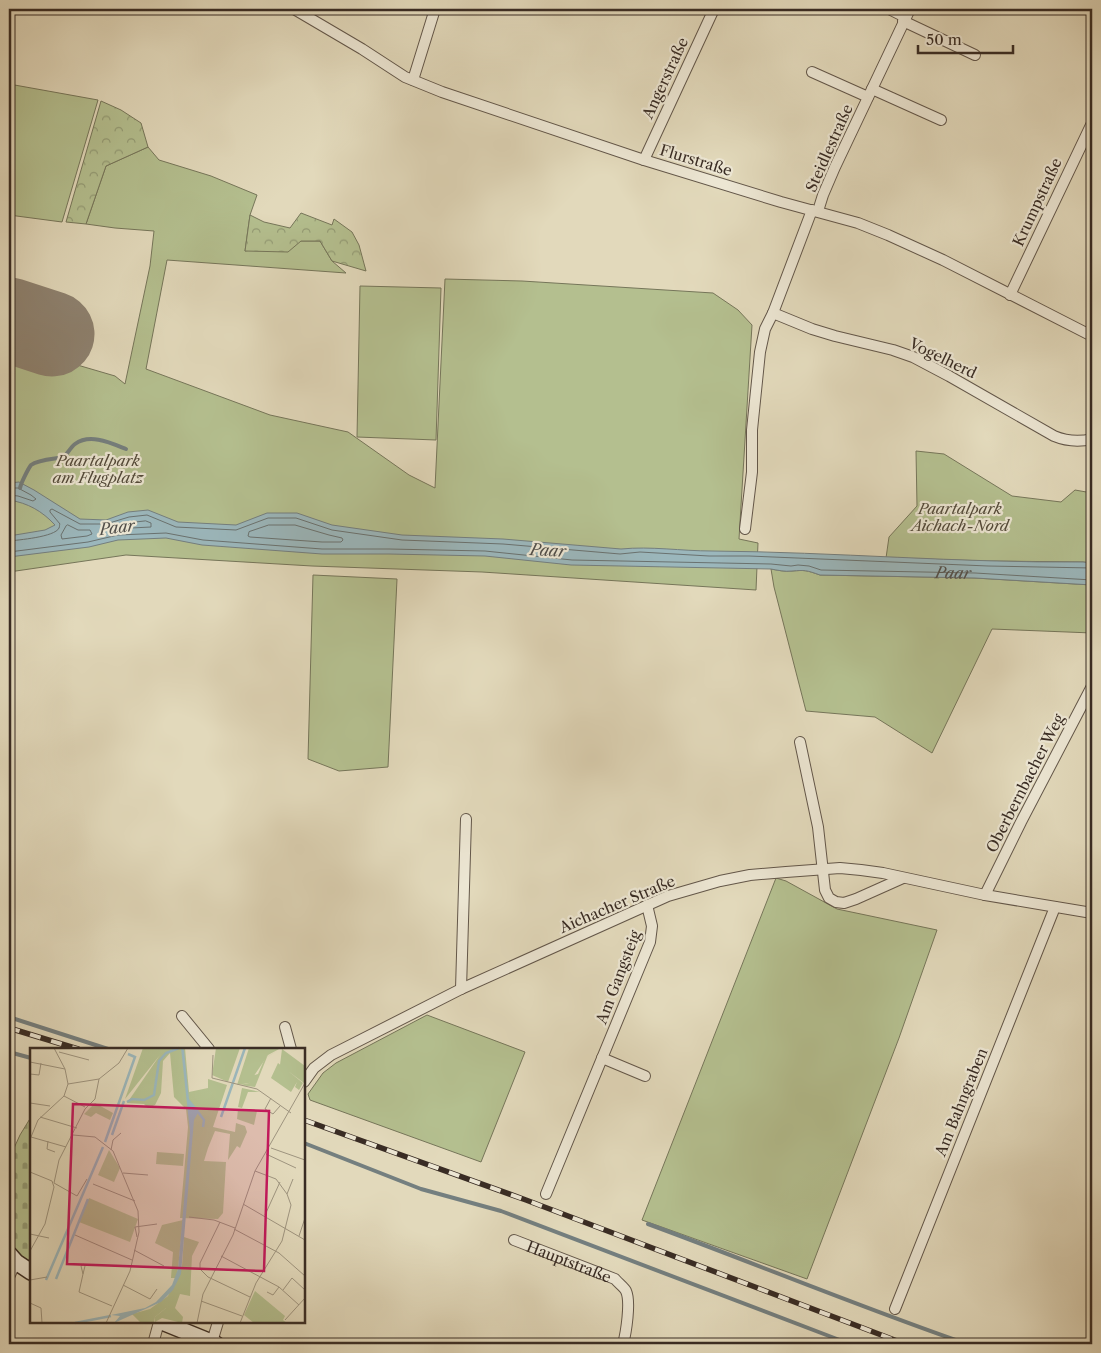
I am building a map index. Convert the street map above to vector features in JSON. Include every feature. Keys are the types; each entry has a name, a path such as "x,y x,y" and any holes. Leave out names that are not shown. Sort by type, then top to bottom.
{"street":[{"name":"Flurstraße","path":"295,9 413,80 442,92 644,160 858,223 943,260 1092,336"},
{"path":"413,80 435,9"},
{"name":"Angerstraße","path":"644,160 714,9"},
{"path":"889,9 906,16 975,55"},
{"name":"Steidlestraße","path":"815,211 906,16"},
{"name":"Steidlestraße","path":"812,72 941,120"},
{"name":"Krumpstraße","path":"1010,295 1092,123"},
{"path":"746,529 752,472 752,430 760,352 765,328 815,211"},
{"name":"Vogelherd","path":"773,313 830,335 914,357 1063,440 1092,439"},
{"name":"Oberbernbacher Weg","path":"985,895 1092,686"},
{"path":"800,742 818,827 825,890 829,898 836,902 844,903 903,878"},
{"path":"461,989 466,819"},
{"path":"823,869 861,870 883,873 985,895 1092,914"},
{"name":"Aichacher Straße","path":"305,1079 314,1068 331,1055 461,989 668,896 720,881 750,875 823,869"},
{"name":"Am Gangsteig","path":"546,1194 650,942 652,926 647,905"},
{"name":"Am Bahngraben","path":"895,1309 1055,907"},
{"path":"182,1016 208,1048"},
{"path":"285,1027 291,1048"},
{"path":"602,1058 645,1076"},
{"name":"Hauptstraße","path":"514,1240 615,1279 626,1291 628,1300 627,1331 623,1344"},
{"path":"9,1277 12,1258 30,1271"},
{"path":"153,1344 160,1323"},
{"path":"163,1323 214,1343 218,1323"}],"green space":[{"path":"9,84 98,100 62,222 9,215"},
{"path":"101,101 121,110 141,123 148,147 106,166 86,224 66,222"},
{"name":"Paartalpark am Flugplatz","path":"148,147 159,160 211,176 257,195 250,215 245,251 301,241 320,241 332,261 346,273 167,260 146,369 270,415 348,432 409,475 435,488 445,279 522,281 713,293 738,310 752,325 739,539 758,543 756,590 482,572 312,566 126,555 9,572 9,345 115,376 125,384 150,266 154,231 86,224 106,166"},
{"path":"301,213 332,225 334,219 352,232 359,245 366,271 332,261 320,241 301,241 288,252 245,251 250,215 264,222 290,228"},
{"path":"360,286 441,288 436,440 357,437"},
{"name":"Paartalpark Aichach-Nord","path":"916,451 944,454 1012,496 1061,502 1075,490 1092,493 1092,563 886,558 889,537 917,506"},
{"path":"771,569 800,570 820,575 975,578 1092,585 1092,633 992,629 932,753 875,717 806,711"},
{"path":"313,575 397,579 388,767 339,771 308,759"},
{"path":"776,878 786,881 837,909 937,930 899,1038 807,1279 642,1220"},
{"path":"427,1015 525,1052 481,1162 310,1100 308,1094 323,1073 336,1063"},
{"path":"30,1119 30,1260 18,1254 9,1243 9,1159"}],"water":[{"name":"Paar","path":"19,482 80,519 106,520 128,512 148,510 178,522 236,525 267,513 297,513 332,525 402,535 503,539 621,549 655,548 990,561 1083,562 1092,563 1092,585 975,578 820,575 800,570 571,565 485,556 322,554 202,545 166,538 118,540 89,547 9,557 9,536 45,530 55,525 34,508 9,500 9,483"}],"waterway":[{"path":"20,488 31,465 43,460 64,457 74,445 81,441 87,439 100,440 126,449"},
{"path":"9,1017 105,1048"},
{"path":"9,1052 30,1058"},
{"path":"305,1143 421,1189 501,1211 850,1344"},
{"path":"648,1224 967,1344"}],"runway":[{"path":"9,320 52,334"}],"railway":[{"path":"9,1028 75,1048"},
{"path":"305,1120 526,1200 905,1344"}]}
